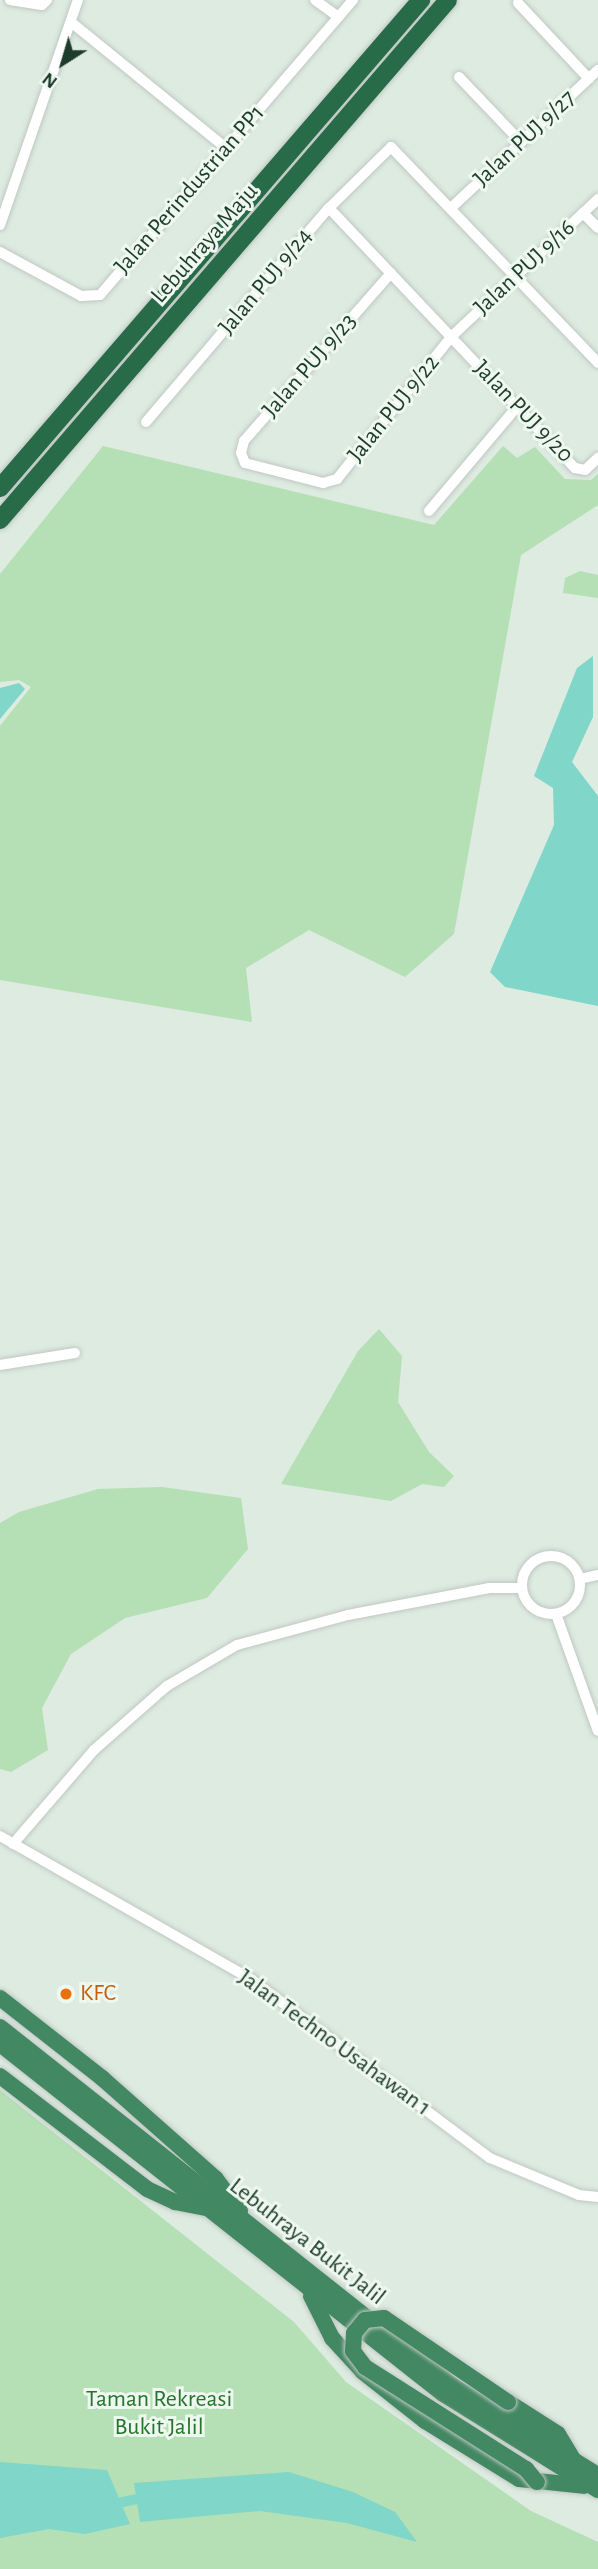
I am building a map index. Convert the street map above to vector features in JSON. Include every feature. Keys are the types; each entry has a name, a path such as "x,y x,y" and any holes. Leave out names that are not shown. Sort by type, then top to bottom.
{"highway":[{"name":"Lebuhraya Maju","path":"0,488 421,0"},
{"name":"Lebuhraya Maju","path":"0,520 448,0"},
{"path":"0,1998 102,2078 216,2179 254,2230"},
{"name":"Lebuhraya Bukit Jalil","path":"0,2027 452,2385 576,2463 596,2484"},
{"name":"Lebuhraya Bukit Jalil","path":"0,2043 309,2291 481,2420 596,2484"},
{"path":"0,2076 147,2189 175,2202 207,2209"},
{"path":"309,2291 332,2338 382,2388 495,2467 519,2479 596,2484"},
{"path":"537,2482 526,2469 365,2367 353,2351 354,2333 365,2320 384,2318 558,2434 576,2463"}],"street":[{"path":"10,0 28,4 47,0"},
{"path":"0,225 78,0"},
{"path":"315,0 338,17"},
{"name":"Jalan Perindustrian PP1","path":"0,252 81,296 95,298 353,0"},
{"path":"517,4 589,79"},
{"path":"71,22 226,148"},
{"name":"Jalan PUJ 9/27","path":"452,208 598,70"},
{"path":"459,76 521,142"},
{"name":"Jalan PUJ 9/24","path":"146,422 329,208 391,147 452,208"},
{"name":"Jalan PUJ 9/16","path":"451,337 598,199"},
{"name":"Jalan PUJ 9/20","path":"329,208 575,468 585,470 598,458"},
{"path":"452,208 598,363"},
{"path":"583,213 598,228"},
{"name":"Jalan PUJ 9/23","path":"337,479 323,483 245,463 241,453 244,441 391,273"},
{"name":"Jalan PUJ 9/22","path":"337,479 451,337"},
{"path":"429,511 517,407"},
{"path":"0,1365 75,1353"},
{"path":"541,1557 561,1557 580,1579 572,1606 555,1614 537,1611 522,1588 526,1569 541,1557"},
{"path":"580,1579 598,1575"},
{"path":"13,1844 94,1750 167,1686 237,1645 348,1615 489,1588 522,1588"},
{"path":"555,1614 598,1731"},
{"name":"Jalan Techno Usahawan 1","path":"0,1836 252,1980 490,2158 579,2195 598,2197"}],"green space":[{"path":"103,446 434,525 503,446 517,458 535,447 565,479 591,480 598,474 598,505 521,555 454,934 405,977 309,930 246,968 252,1022 0,980 0,726 31,687 19,680 0,682 0,574"},
{"path":"580,571 598,575 598,598 563,593 565,578"},
{"path":"379,1329 402,1356 398,1402 429,1452 454,1476 444,1487 422,1484 391,1501 281,1484 358,1351"},
{"path":"162,1487 241,1498 248,1549 207,1598 125,1618 71,1654 42,1708 48,1750 11,1772 0,1769 0,1523 19,1512 98,1489"},
{"name":"Taman Rekreasi Bukit Jalil","path":"0,2090 294,2322 346,2382 531,2511 598,2542 598,2569 0,2569"}],"water":[{"path":"593,656 593,717 572,762 598,796 598,1006 505,987 490,972 554,825 553,788 534,776 577,668"},
{"path":"19,683 25,689 0,719 0,688"},
{"path":"0,2462 107,2470 130,2524 85,2534 49,2529 0,2538"},
{"path":"289,2472 353,2492 395,2512 417,2542 347,2523 260,2511 140,2522 134,2483"}],"waterway":[{"path":"118,2503 137,2499"}],"place":[{"name":"KFC","path":"66,1994"}]}
